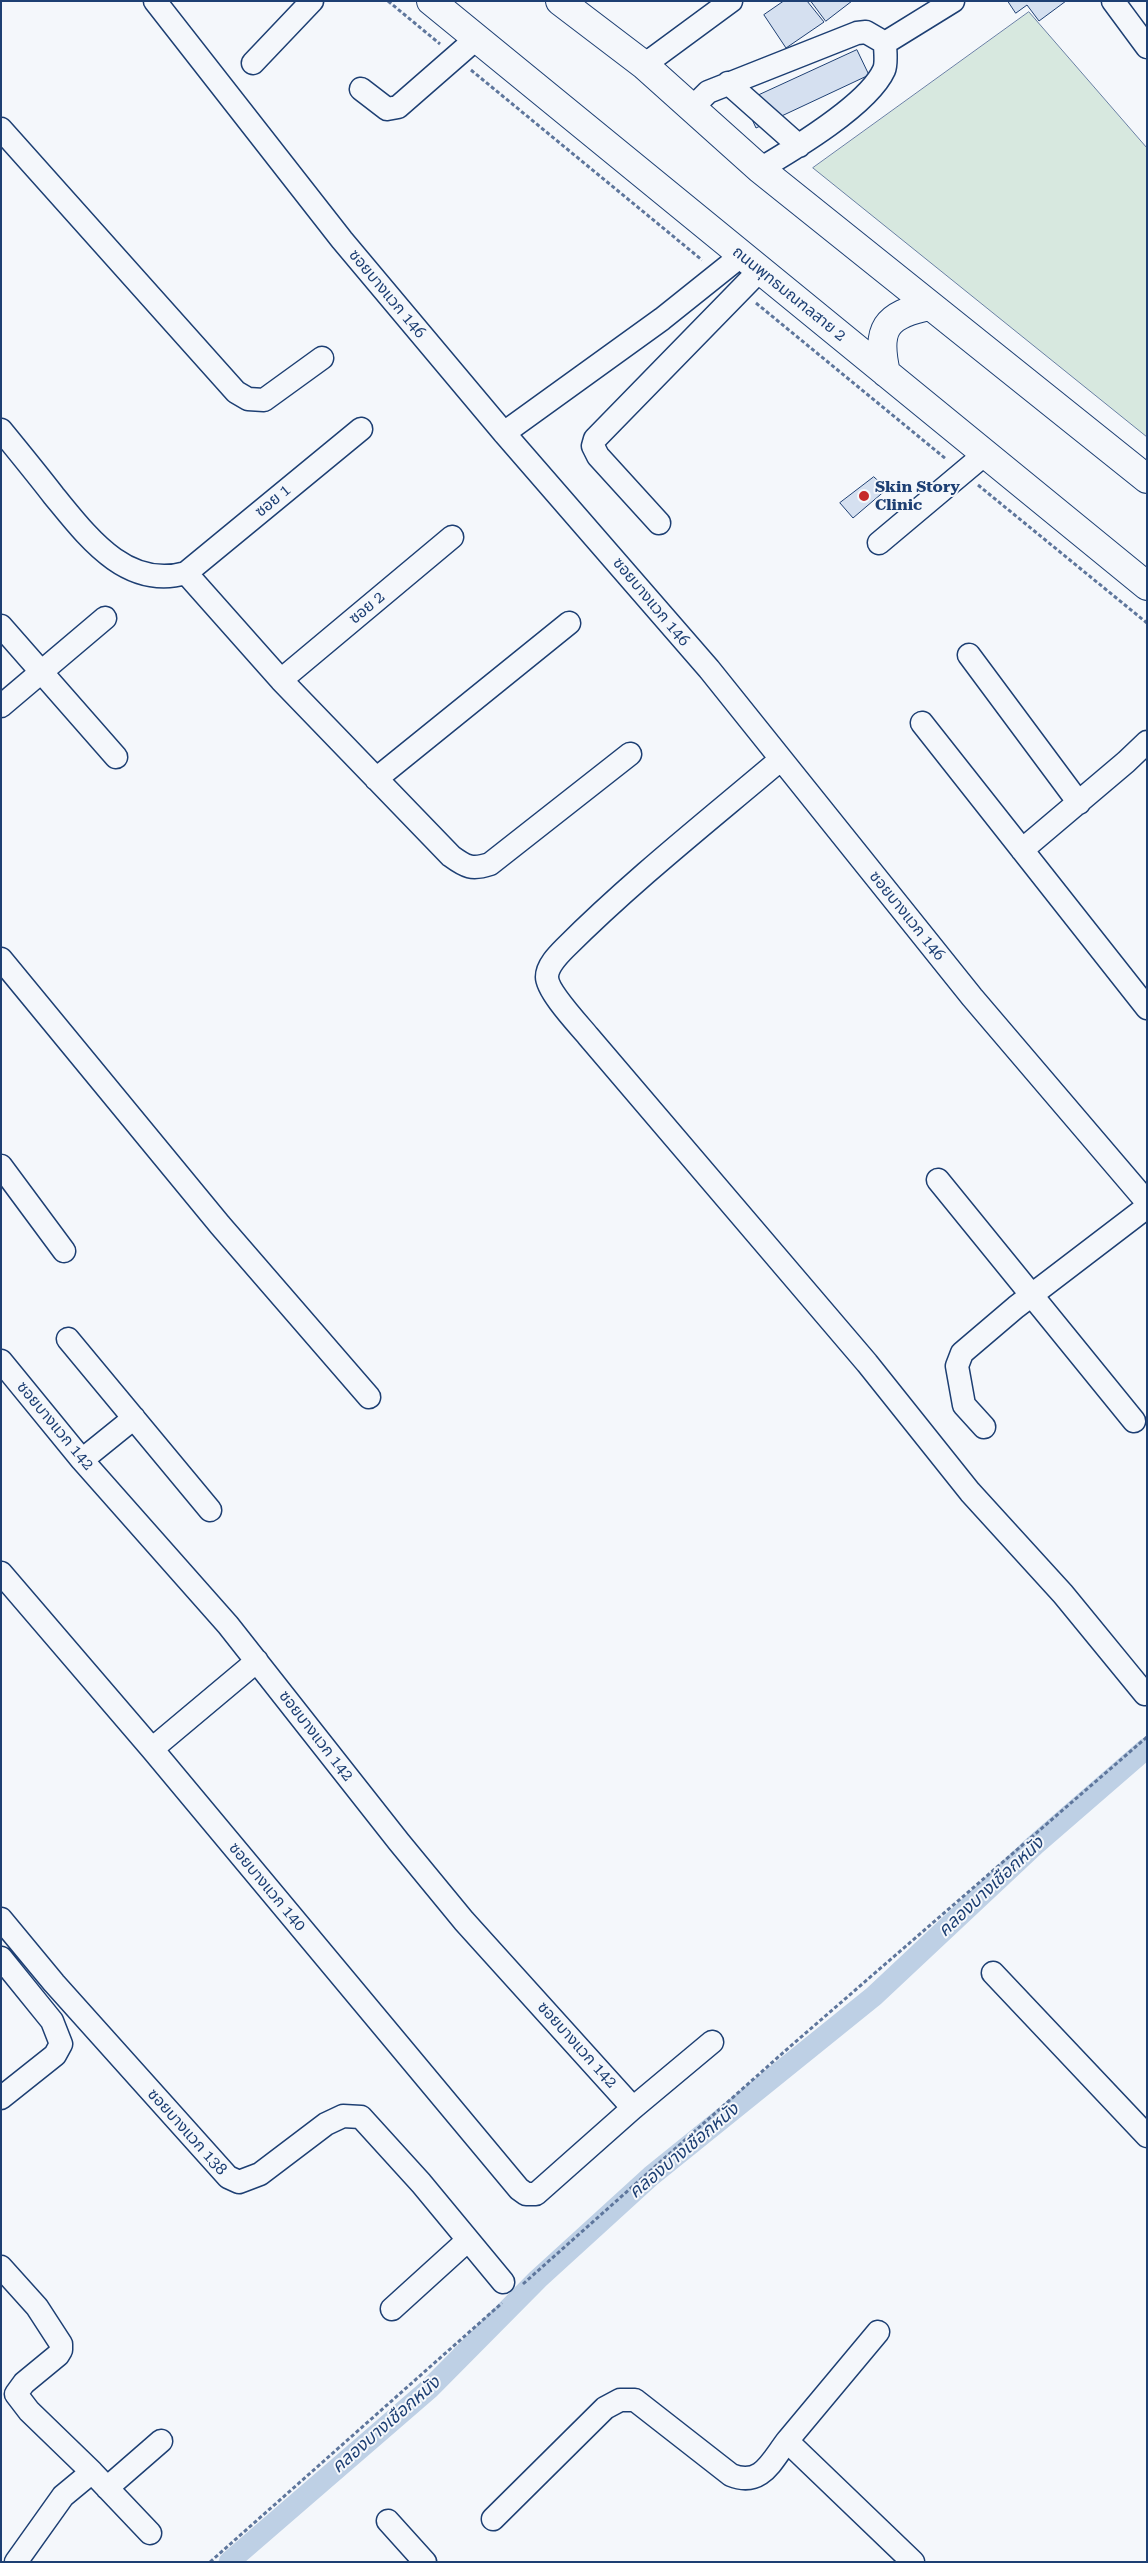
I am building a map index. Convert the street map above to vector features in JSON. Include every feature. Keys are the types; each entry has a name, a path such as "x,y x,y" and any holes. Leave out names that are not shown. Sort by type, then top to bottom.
{"main road":[{"name":"ถนนพุทธมณฑลสาย 2","path":"431,1 1147,586"},
{"path":"560,1 644,65 760,168 929,306 1147,479"},
{"path":"886,373 881,344 887,326 898,315 929,306"}],"street":[{"name":"ซอยบางแวก 146","path":"155,1 342,240 504,433 709,669 780,760 972,997 1147,1202"},
{"path":"253,63 312,1"},
{"path":"644,65 731,1"},
{"path":"885,43 953,1"},
{"path":"1113,1 1147,46"},
{"path":"692,108 708,92 857,33 866,32 885,43"},
{"path":"361,88 387,109 398,107 454,56 477,38"},
{"path":"760,168 799,146 874,86 885,68 885,43"},
{"path":"728,83 799,146"},
{"path":"1,130 236,392 248,399 264,400 322,358"},
{"path":"504,433 662,319 719,273 751,262"},
{"path":"659,523 598,456 593,446 595,438 741,291 751,262"},
{"name":"ซอย 1","path":"186,573 361,429"},
{"path":"1,430 81,528 112,559 126,567 154,575 172,577 186,573 281,680 451,856 465,866 475,869 490,864 630,754"},
{"path":"879,543 986,454"},
{"name":"ซอย 2","path":"281,680 452,537"},
{"path":"1,706 105,618"},
{"path":"376,779 568,623"},
{"path":"1,626 116,758"},
{"path":"969,655 1079,803"},
{"path":"922,723 1147,1008"},
{"path":"1022,850 1079,803 1147,742"},
{"path":"780,760 564,949 551,965 547,977 550,988 588,1036 867,1363 970,1492 1063,1594 1145,1694"},
{"path":"1,959 220,1225 369,1397"},
{"path":"1,1166 64,1250"},
{"path":"938,1180 1033,1294 1134,1421"},
{"path":"984,1427 964,1405 958,1382 958,1362 971,1344 1147,1206"},
{"path":"68,1339 210,1510"},
{"name":"ซอยบางแวก 142","path":"1,1361 82,1460 257,1661 458,1914 632,2108"},
{"path":"82,1460 134,1418"},
{"name":"ซอยบางแวก 140","path":"1,1573 152,1749 519,2189 526,2194 536,2194 632,2108"},
{"path":"152,1749 257,1661"},
{"name":"ซอยบางแวก 138","path":"1,1919 54,1983 228,2178 239,2182 260,2174 326,2124 343,2116 361,2117 421,2183 509,2290"},
{"path":"1,1958 52,2021 61,2044 54,2055 1,2098"},
{"path":"993,1973 1147,2136"},
{"path":"632,2108 712,2042"},
{"path":"392,2309 468,2240"},
{"path":"1,2267 37,2307 61,2344 62,2350 24,2383 16,2394 28,2412 92,2472 150,2533"},
{"path":"493,2519 605,2408 620,2400 635,2400 731,2475 744,2480 753,2479 764,2470 878,2332"},
{"path":"107,2488 162,2441"},
{"path":"787,2442 914,2562"},
{"path":"16,2562 63,2496 92,2472"},
{"path":"388,2522 425,2562"}],"path":[{"path":"388,1 719,273"},
{"path":"741,291 1147,623"},
{"path":"210,2562 509,2290 1147,1737"}],"shaded area":[{"path":"1029,12 1147,148 1147,437 813,168"}],"building":[{"path":"784,1 807,1 824,22 786,48 764,15"},
{"path":"811,1 852,1 826,21"},
{"path":"1008,1 1066,1 1039,21 1027,5 1016,13"},
{"path":"857,50 869,75 756,128 744,102"},
{"name":"Skin Story Clinic","path":"874,477 887,489 853,518 840,503"}],"waterway":[{"name":"คลองบางเชือกหนัง","path":"229,2562 429,2389 538,2279 651,2176 874,1996 1035,1845 1147,1748"}],"place":[{"name":"Skin Story Clinic","path":"864,496"}]}
